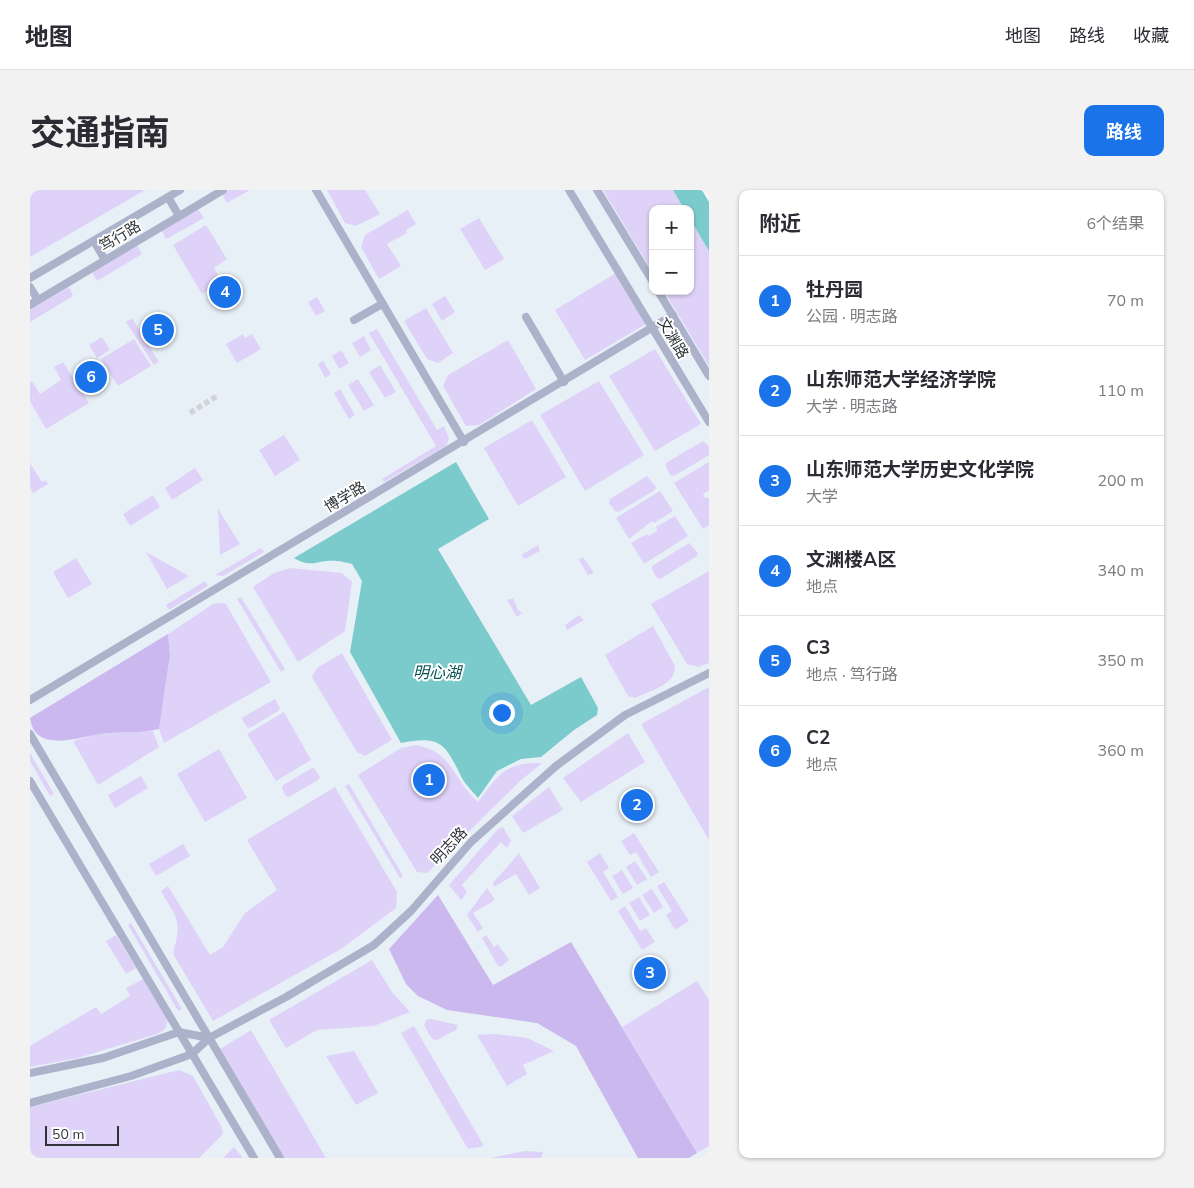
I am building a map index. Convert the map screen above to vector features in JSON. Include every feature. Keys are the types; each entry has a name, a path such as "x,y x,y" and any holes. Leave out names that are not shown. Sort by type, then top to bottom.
{"street":[{"name":"笃行路","path":"30,278 180,190"},
{"name":"笃行路","path":"30,305 223,190"},
{"path":"316,190 464,442"},
{"name":"文渊路","path":"569,190 709,422"},
{"path":"597,190 649,275"},
{"path":"168,197 179,216"},
{"path":"94,241 105,260"},
{"path":"30,287 38,300"},
{"name":"文渊路","path":"660,295 709,376"},
{"path":"354,320 382,304"},
{"name":"博学路","path":"30,700 652,330 673,315"},
{"path":"526,317 564,382"},
{"name":"明志路","path":"192,1054 209,1038 286,997 374,945 411,911 472,842 556,766 625,715 709,673"},
{"path":"30,734 280,1158"},
{"path":"30,782 254,1158"},
{"path":"30,1073 103,1058 179,1032 209,1038"},
{"path":"30,1103 131,1076 192,1054"}],"shaded area":[{"path":"30,190 702,190 709,202 709,1158 30,1158"},
{"path":"30,190 145,190 30,257"},
{"path":"229,190 250,190 227,203 222,194"},
{"path":"327,190 365,190 380,214 356,226 345,223"},
{"path":"603,190 673,190 682,205 649,205 649,266"},
{"path":"197,208 204,218 166,239 161,230"},
{"path":"408,210 416,224 406,230 407,233 387,244 401,266 379,279 361,247 365,235"},
{"path":"479,218 504,259 485,270 460,229"},
{"path":"206,225 227,259 214,268 222,282 202,294 173,245"},
{"path":"694,226 709,251 709,366 666,295 694,295"},
{"path":"137,245 142,254 97,281 92,272"},
{"path":"616,273 646,324 585,360 555,310"},
{"path":"69,287 73,296 30,322 30,310"},
{"path":"445,296 455,312 442,321 432,304"},
{"path":"317,297 325,311 316,316 308,302"},
{"path":"426,308 453,353 438,363 427,359 404,321"},
{"path":"132,318 159,362 154,365 126,322"},
{"path":"377,329 437,430 444,426 449,439 446,446 384,482 382,479 436,446 369,333"},
{"path":"243,334 245,338 252,334 261,349 237,363 226,344"},
{"path":"364,336 371,350 360,357 352,343"},
{"path":"102,337 110,350 97,358 89,345"},
{"path":"134,339 151,366 118,386 101,359"},
{"path":"508,340 536,389 479,425 466,426 443,386 448,375"},
{"path":"655,349 701,424 655,451 609,376"},
{"path":"341,350 349,363 339,369 332,356"},
{"path":"323,361 331,374 325,378 318,364"},
{"path":"63,362 89,403 46,429 30,401 30,382 32,381 40,394 61,380 54,367"},
{"path":"380,365 396,392 385,398 369,372"},
{"path":"358,379 374,405 364,411 348,385"},
{"path":"599,381 644,455 585,491 540,415"},
{"path":"340,389 355,415 349,419 334,393"},
{"path":"532,420 566,477 518,506 484,448"},
{"path":"284,435 300,460 275,476 259,450"},
{"path":"703,441 709,447 709,455 671,476 666,463"},
{"path":"709,462 709,491 704,493 703,497 709,498 709,525 703,529 674,483"},
{"path":"30,463 42,482 46,480 48,484 33,493 30,487"},
{"path":"195,468 203,480 172,500 165,488"},
{"path":"647,476 656,487 655,490 618,512 615,511 609,503 610,499"},
{"path":"660,491 673,511 654,523 652,521 629,539 616,518"},
{"path":"153,495 160,507 130,526 123,514"},
{"path":"330,497 336,503 330,509 324,503"},
{"path":"218,509 240,544 220,555"},
{"path":"675,516 688,536 644,564 631,543 647,534 649,536 658,530 656,527"},
{"path":"689,543 698,553 697,556 660,579 657,578 652,566"},
{"path":"538,545 540,551 525,559 521,555"},
{"path":"261,548 264,552 223,576 215,575"},
{"path":"146,552 189,576 167,589"},
{"path":"583,557 594,573 588,575 579,560"},
{"path":"76,558 92,584 68,598 53,572"},
{"path":"290,568 342,573 352,582 345,631 298,662 253,587 274,573"},
{"path":"709,571 709,663 698,667 687,664 651,604"},
{"path":"205,581 208,586 169,610 166,605"},
{"path":"241,597 285,669 281,672 237,599"},
{"path":"513,598 518,610 522,613 517,617 507,600"},
{"path":"213,604 226,604 271,682 164,743 159,729 170,655 168,634"},
{"path":"579,615 584,620 567,630 565,625"},
{"path":"653,626 675,666 674,673 661,686 635,698 628,696 605,655"},
{"path":"168,634 170,655 159,729 107,733 59,741 49,740 40,736 34,729 30,718"},
{"path":"342,653 392,740 365,756 357,752 312,677 317,668"},
{"path":"709,687 709,840 641,724"},
{"path":"275,699 280,708 278,711 250,728 247,727 242,720 243,717"},
{"path":"284,712 311,760 276,781 247,734"},
{"path":"153,731 159,747 98,785 73,741 98,734"},
{"path":"628,733 645,762 581,802 563,778"},
{"path":"416,745 429,749 446,760 462,784 478,802 504,772 519,765 542,763 519,782 427,873 417,872 358,775 401,748"},
{"path":"219,749 247,798 205,822 177,774"},
{"path":"30,753 54,794 50,796 30,761"},
{"path":"312,768 320,777 318,780 289,797 286,796 282,789 283,785"},
{"path":"141,776 148,788 115,808 108,795"},
{"path":"349,784 403,876 400,878 345,786"},
{"path":"335,787 397,892 396,908 341,949 213,1021 173,954 178,927 177,921 161,891 168,886 210,955 223,947 245,913 277,890 247,840"},
{"path":"549,787 563,810 523,833 512,816"},
{"path":"503,827 511,841 507,848 501,842 462,885 467,892 461,900 449,885 498,829"},
{"path":"634,833 659,872 651,877 636,852 630,855 621,841"},
{"path":"183,844 190,856 156,876 149,864"},
{"path":"519,853 540,888 529,895 516,874 494,887 493,883"},
{"path":"600,853 609,868 603,872 618,897 611,901 587,862"},
{"path":"635,861 647,879 637,885 626,867"},
{"path":"622,870 633,888 623,894 612,876"},
{"path":"664,882 689,921 675,930 666,915 672,911 657,886"},
{"path":"487,888 495,900 473,913 483,928 478,932 467,915"},
{"path":"652,889 663,907 654,913 642,895"},
{"path":"438,895 493,985 571,942 697,1153 689,1158 638,1158 576,1046 537,1023 447,1010 418,996 406,984 389,949"},
{"path":"639,897 650,915 640,921 629,903"},
{"path":"625,906 640,931 646,928 655,942 642,950 618,911"},
{"path":"131,923 182,1009 178,1011 128,925"},
{"path":"116,935 136,968 126,974 106,941"},
{"path":"486,935 494,947 498,944 509,960 502,966 498,966 482,938"},
{"path":"372,960 392,992 410,1012 374,1026 317,1030 286,1048 269,1020"},
{"path":"143,979 168,1020 165,1029 157,1034 78,1058 30,1067 30,1046 96,1007 101,1014 130,996 126,988"},
{"path":"697,981 709,1000 709,1146 697,1153 622,1027"},
{"path":"431,1019 458,1025 456,1030 437,1040 432,1039 424,1025 426,1020"},
{"path":"414,1026 484,1146 468,1149 401,1033"},
{"path":"251,1030 326,1158 282,1158 217,1051"},
{"path":"496,1034 527,1038 554,1051 523,1065 527,1074 507,1086 477,1035"},
{"path":"354,1051 378,1093 356,1105 326,1056"},
{"path":"179,1070 193,1076 221,1126 223,1134 199,1158 30,1158 30,1107"},
{"path":"234,1147 243,1158 223,1158"},
{"path":"525,1151 543,1152 541,1158 490,1158"}],"water":[{"path":"673,190 702,190 709,202 709,251 694,226 694,205 682,205"},
{"name":"明心湖","path":"456,462 489,519 438,549 531,705 581,677 598,708 597,715 574,730 541,757 521,759 497,771 478,798 463,780 452,759 442,746 426,740 401,743 350,652 362,581 352,564 340,561 306,563 294,558"}],"tunnel":[{"path":"190,413 217,396"}],"place":[{"name":"文渊楼A区","path":"225,292"},
{"name":"C3","path":"158,330"},
{"name":"C2","path":"91,377"},
{"name":"牡丹园","path":"429,780"},
{"name":"山东师范大学经济学院","path":"637,805"},
{"name":"山东师范大学历史文化学院","path":"650,973"}]}
